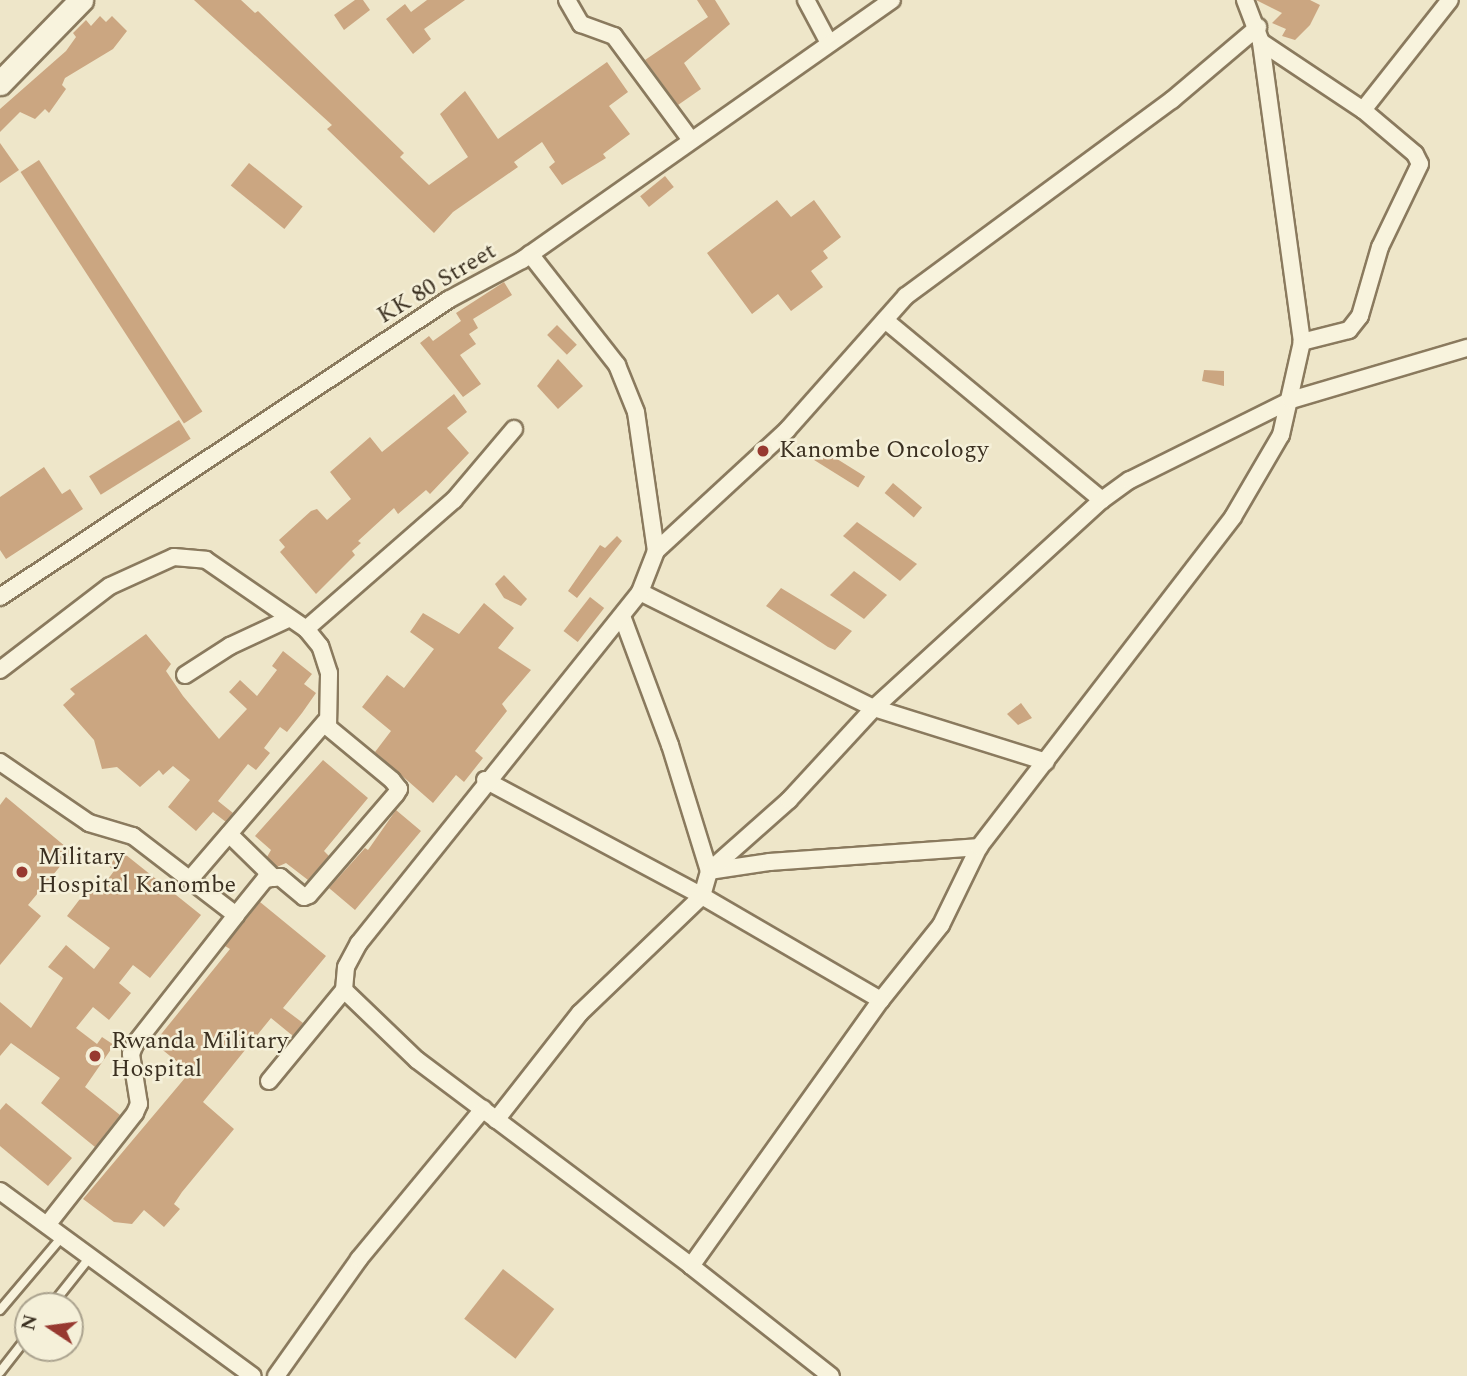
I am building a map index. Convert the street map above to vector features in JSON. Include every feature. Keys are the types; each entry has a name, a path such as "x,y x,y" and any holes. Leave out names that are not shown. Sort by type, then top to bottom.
{"street":[{"path":"0,83 81,0"},
{"path":"567,0 581,24 614,36 691,140"},
{"path":"806,0 829,43"},
{"name":"KK 80 Street","path":"0,597 448,300 530,254 892,0"},
{"path":"691,1266 881,1000 941,925 979,847 1233,517 1267,466 1291,400 1302,342 1259,34 1245,0"},
{"path":"1363,110 1450,0"},
{"path":"1259,34 1363,110 1415,154 1420,164 1418,176 1385,234 1360,316 1349,330 1302,342"},
{"path":"269,1081 344,989 345,967 359,943 485,780 640,592 656,551 787,430 885,320 939,267 1055,189 1259,34"},
{"path":"530,254 617,365 636,412 656,551"},
{"path":"885,320 1102,500"},
{"path":"276,1376 359,1259 580,1013 702,896 709,871 789,800 874,708 1102,500 1130,480 1291,400 1467,348"},
{"path":"306,629 454,500 514,429"},
{"path":"0,670 110,586 174,557 206,560 306,629 320,646 329,673 325,722 191,878"},
{"path":"640,592 874,708 1046,762"},
{"path":"622,615 670,745 709,871"},
{"path":"185,675 230,646 288,619"},
{"path":"47,1225 135,1113 139,1104 131,1054 135,1044 265,879 281,877 304,897 309,895 399,789 325,722"},
{"path":"0,762 47,798 89,823 133,836 236,915"},
{"path":"485,780 702,896 881,1000"},
{"path":"229,834 274,878"},
{"path":"709,871 770,862 979,847"},
{"path":"344,989 417,1060 691,1266 831,1376"},
{"path":"0,1191 62,1237 91,1254 253,1376"}],"lane":[{"path":"0,1310 62,1237"},
{"path":"62,1292 91,1254"},
{"path":"0,1372 14,1354"}],"building":[{"path":"194,0 241,0 255,13 258,11 404,153 400,157 429,185 468,157 440,114 465,91 498,139 607,62 628,92 609,106 630,134 603,154 606,158 562,185 549,167 555,162 542,142 514,162 518,167 453,212 434,233 327,129 332,125"},
{"path":"355,0 363,0 370,10 344,30 334,15"},
{"path":"427,0 465,0 424,29 431,39 413,54 386,19 405,4 411,12"},
{"path":"697,0 715,0 730,24 684,63 701,89 678,105 645,60 708,17"},
{"path":"1256,0 1310,0 1320,5 1310,25 1295,40 1282,36 1286,29 1272,23 1282,13"},
{"path":"100,16 106,22 112,16 127,31 113,49 65,78 62,85 66,89 49,113 45,109 35,119 20,112 0,132 0,109 66,51 76,37 73,33 86,20 91,26"},
{"path":"0,143 19,170 0,183"},
{"path":"39,160 202,412 184,424 21,172"},
{"path":"249,163 303,206 284,229 231,186"},
{"path":"665,176 674,187 649,207 640,196"},
{"path":"777,200 791,217 814,200 841,237 823,251 828,258 811,271 823,287 791,311 778,294 752,314 707,253"},
{"path":"504,282 512,295 473,319 478,328 469,334 476,344 460,355 481,384 463,397 420,343 429,336 433,341 461,321 456,313"},
{"path":"557,325 577,345 567,355 547,335"},
{"path":"558,359 583,386 558,409 537,386"},
{"path":"1204,370 1224,371 1224,386 1202,381"},
{"path":"454,394 467,412 447,428 469,453 430,494 426,490 398,514 394,508 358,541 361,543 352,551 355,555 316,594 280,552 285,547 279,540 311,511 317,509 327,520 351,499 330,472 370,437 382,452"},
{"path":"179,420 191,439 101,495 89,476"},
{"path":"821,449 865,477 858,488 814,460"},
{"path":"44,467 62,494 70,489 83,509 6,559 0,550 0,497"},
{"path":"893,483 922,507 914,517 885,493"},
{"path":"857,522 917,564 900,581 843,536"},
{"path":"617,536 622,541 577,598 568,591 600,545 605,548"},
{"path":"854,571 887,595 864,619 830,595"},
{"path":"504,575 527,599 521,606 504,598 495,584"},
{"path":"781,588 852,631 835,650 828,647 766,606"},
{"path":"590,597 604,608 578,642 564,631"},
{"path":"484,603 514,628 498,648 531,670 502,704 507,711 475,751 483,758 464,782 456,775 433,803 375,752 391,731 362,707 387,675 404,688 434,649 410,632 423,613 459,634"},
{"path":"146,634 171,664 166,671 183,696 219,739 247,709 229,692 240,680 257,696 277,670 272,666 283,651 312,674 304,684 316,693 302,713 287,732 280,727 264,748 270,753 256,770 248,764 218,801 233,813 226,822 213,812 196,831 168,807 190,780 173,766 163,775 159,770 140,787 117,767 102,769 94,740 63,705 75,694 70,689"},
{"path":"1021,703 1032,718 1018,725 1007,714"},
{"path":"323,760 368,798 324,851 329,856 308,880 286,863 277,867 267,857 271,850 255,836"},
{"path":"6,797 72,852 28,905 41,916 0,965 0,805"},
{"path":"396,810 421,831 355,910 329,888 365,848 368,850"},
{"path":"121,851 201,915 150,978 133,965 119,983 131,993 109,1020 93,1007 76,1028 97,1044 102,1037 114,1045 85,1087 120,1115 95,1147 41,1103 60,1078 11,1043 0,1056 0,1002 31,1028 63,978 48,967 66,945 94,969 110,948 67,916 89,887 97,894 114,871 109,866"},
{"path":"260,902 326,956 283,1008 303,1023 293,1036 271,1018 203,1102 234,1129 182,1192 174,1204 180,1209 164,1227 144,1210 132,1224 114,1222 83,1199 190,1072 154,1043 230,949 225,946"},
{"path":"6,1103 72,1158 48,1186 0,1146 0,1110"},
{"path":"503,1269 554,1309 515,1359 464,1319"}],"place":[{"name":"Kanombe Oncology","path":"763,451"},
{"name":"Military Hospital Kanombe","path":"22,872"},
{"name":"Rwanda Military Hospital","path":"95,1056"}]}
